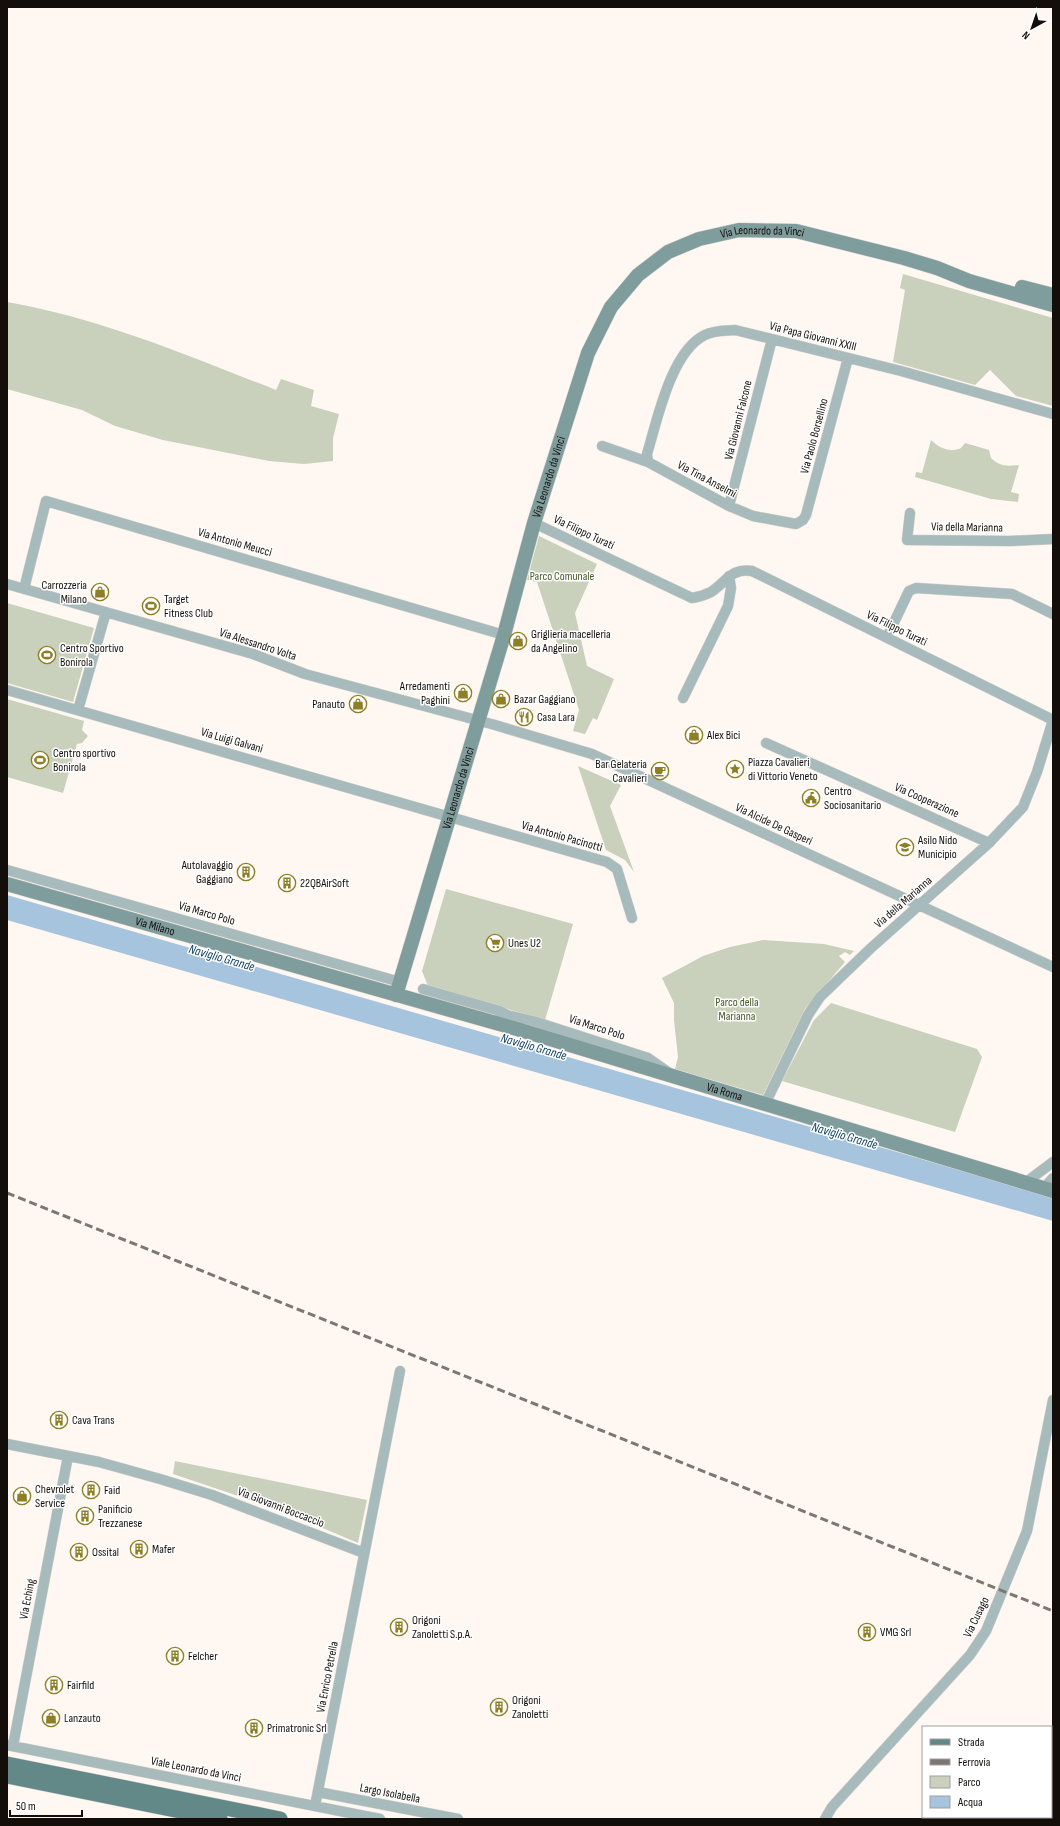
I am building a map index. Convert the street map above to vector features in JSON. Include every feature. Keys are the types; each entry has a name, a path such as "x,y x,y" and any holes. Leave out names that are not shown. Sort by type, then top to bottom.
{"main road":[{"name":"Via Leonardo da Vinci","path":"398,988 504,635 534,523 588,353 611,307 638,275 668,252 699,239 739,230 796,231 937,268 971,274 1053,295"},
{"name":"Via Leonardo da Vinci","path":"937,268 969,281 1053,305"},
{"name":"Via Milano","path":"7,884 398,988"},
{"name":"Via Roma","path":"398,988 493,1022 1025,1183 1050,1186"},
{"path":"7,1764 280,1819"},
{"path":"7,1776 220,1819"}],"street":[{"name":"Via Papa Giovanni XXIII","path":"648,462 647,454 671,377 686,351 703,336 715,331 735,330 772,339 848,358 1053,414"},
{"name":"Via Giovanni Falcone","path":"729,506 772,339"},
{"name":"Via Paolo Borsellino","path":"803,520 806,515 848,358"},
{"name":"Via Tina Anselmi","path":"602,446 648,462 729,506 753,516 796,524 803,520"},
{"name":"Via Antonio Meucci","path":"24,589 46,501 504,635"},
{"name":"Via della Marianna","path":"910,513 907,540 1053,539"},
{"name":"Via Filippo Turati","path":"534,523 692,598 711,592 737,570 752,570 1053,720"},
{"path":"683,698 728,606 732,588 729,576"},
{"name":"Via Alessandro Volta","path":"7,584 253,654 305,674 477,721"},
{"path":"887,637 909,591 916,588 1012,594 1053,614"},
{"path":"78,710 106,612"},
{"name":"Via Luigi Galvani","path":"7,690 449,818"},
{"name":"Via della Marianna","path":"765,1104 813,1006 832,985 871,948 990,843 1023,806 1037,772 1053,720"},
{"name":"Via Alcide De Gasperi","path":"477,721 592,754 1053,967"},
{"name":"Via Cooperazione","path":"766,743 990,843"},
{"name":"Via Antonio Pacinotti","path":"449,818 607,862 617,869 632,918"},
{"name":"Via Marco Polo","path":"7,870 398,988"},
{"name":"Via Marco Polo","path":"423,989 500,1011 507,1015 533,1021 648,1058 673,1076"},
{"path":"493,1022 507,1015"},
{"path":"1025,1183 1053,1162"},
{"path":"364,1553 400,1371"},
{"name":"Via Cusago","path":"825,1819 832,1807 970,1655 986,1631 1027,1531 1053,1400"},
{"name":"Via Giovanni Boccaccio","path":"7,1444 99,1462 212,1495 364,1553"},
{"name":"Via Eching","path":"10,1746 68,1456"},
{"name":"Via Enrico Petrella","path":"315,1806 364,1553"},
{"name":"Viale Leonardo da Vinci","path":"10,1746 380,1819"},
{"name":"Largo Isolabella","path":"318,1792 458,1819"}],"green space":[{"path":"903,274 1053,318 1053,406 1016,396 990,370 975,385 893,362 905,290 900,288"},
{"path":"7,302 76,318 144,339 276,390 281,379 314,390 311,406 339,414 333,438 333,461 304,464 269,461 163,440 115,426 82,410 7,389"},
{"path":"931,440 941,447 949,450 961,448 965,443 989,450 991,458 997,463 1007,466 1019,465 1011,492 1019,494 1018,502 991,499 915,477 916,472 922,473"},
{"name":"Parco Comunale","path":"539,536 597,564 575,613 587,666 614,679 597,720 593,718 585,734 573,731 579,710 537,582 527,580"},
{"name":"Centro Sportivo Bonirola","path":"7,603 94,628 73,702 7,683"},
{"name":"Centro sportivo Bonirola","path":"7,699 84,721 82,730 88,736 82,743 77,744 63,793 7,777"},
{"path":"578,766 621,785 610,806 634,872 625,860 606,850"},
{"path":"446,889 573,924 545,1020 428,986 422,971"},
{"name":"Parco della Marianna","path":"763,940 824,944 854,951 850,955 845,952 839,956 845,962 805,1009 763,1095 675,1069 678,1057 674,1020 674,1003 662,978 703,956 730,947"},
{"path":"831,1003 977,1049 982,1057 955,1132 782,1081 814,1020"},
{"path":"175,1461 367,1500 358,1543 280,1510 173,1474"}],"water":[{"path":"7,895 1053,1197 1053,1221 7,920"}],"railway":[{"path":"7,1193 1053,1611"}],"place":[{"name":"Carrozzeria Milano","path":"100,592"},
{"name":"Target Fitness Club","path":"151,606"},
{"name":"Griglieria macelleria da Angelino","path":"518,641"},
{"name":"Centro Sportivo Bonirola","path":"47,655"},
{"name":"Arredamenti Paghini","path":"463,693"},
{"name":"Bazar Gaggiano","path":"501,699"},
{"name":"Panauto","path":"358,704"},
{"name":"Casa Lara","path":"524,717"},
{"name":"Alex Bici","path":"694,735"},
{"name":"Centro sportivo Bonirola","path":"40,760"},
{"name":"Piazza Cavalieri di Vittorio Veneto","path":"735,769"},
{"name":"Bar Gelateria Cavalieri","path":"660,771"},
{"name":"Centro Sociosanitario","path":"811,798"},
{"name":"Asilo Nido Municipio","path":"905,847"},
{"name":"Autolavaggio Gaggiano","path":"246,872"},
{"name":"22QBAirSoft","path":"287,883"},
{"name":"Unes U2","path":"495,943"},
{"name":"Cava Trans","path":"59,1420"},
{"name":"Faid","path":"91,1490"},
{"name":"Chevrolet Service","path":"22,1496"},
{"name":"Panificio Trezzanese","path":"85,1516"},
{"name":"Mafer","path":"139,1549"},
{"name":"Ossital","path":"79,1552"},
{"name":"Origoni Zanoletti S.p.A.","path":"399,1627"},
{"name":"VMG Srl","path":"867,1632"},
{"name":"Felcher","path":"175,1656"},
{"name":"Fairfild","path":"54,1685"},
{"name":"Origoni Zanoletti","path":"499,1707"},
{"name":"Lanzauto","path":"51,1718"},
{"name":"Primatronic Srl","path":"254,1728"}],"water label":[{"name":"Naviglio Grande","path":"222,957"},
{"name":"Naviglio Grande","path":"534,1046"},
{"name":"Naviglio Grande","path":"845,1135"}]}
